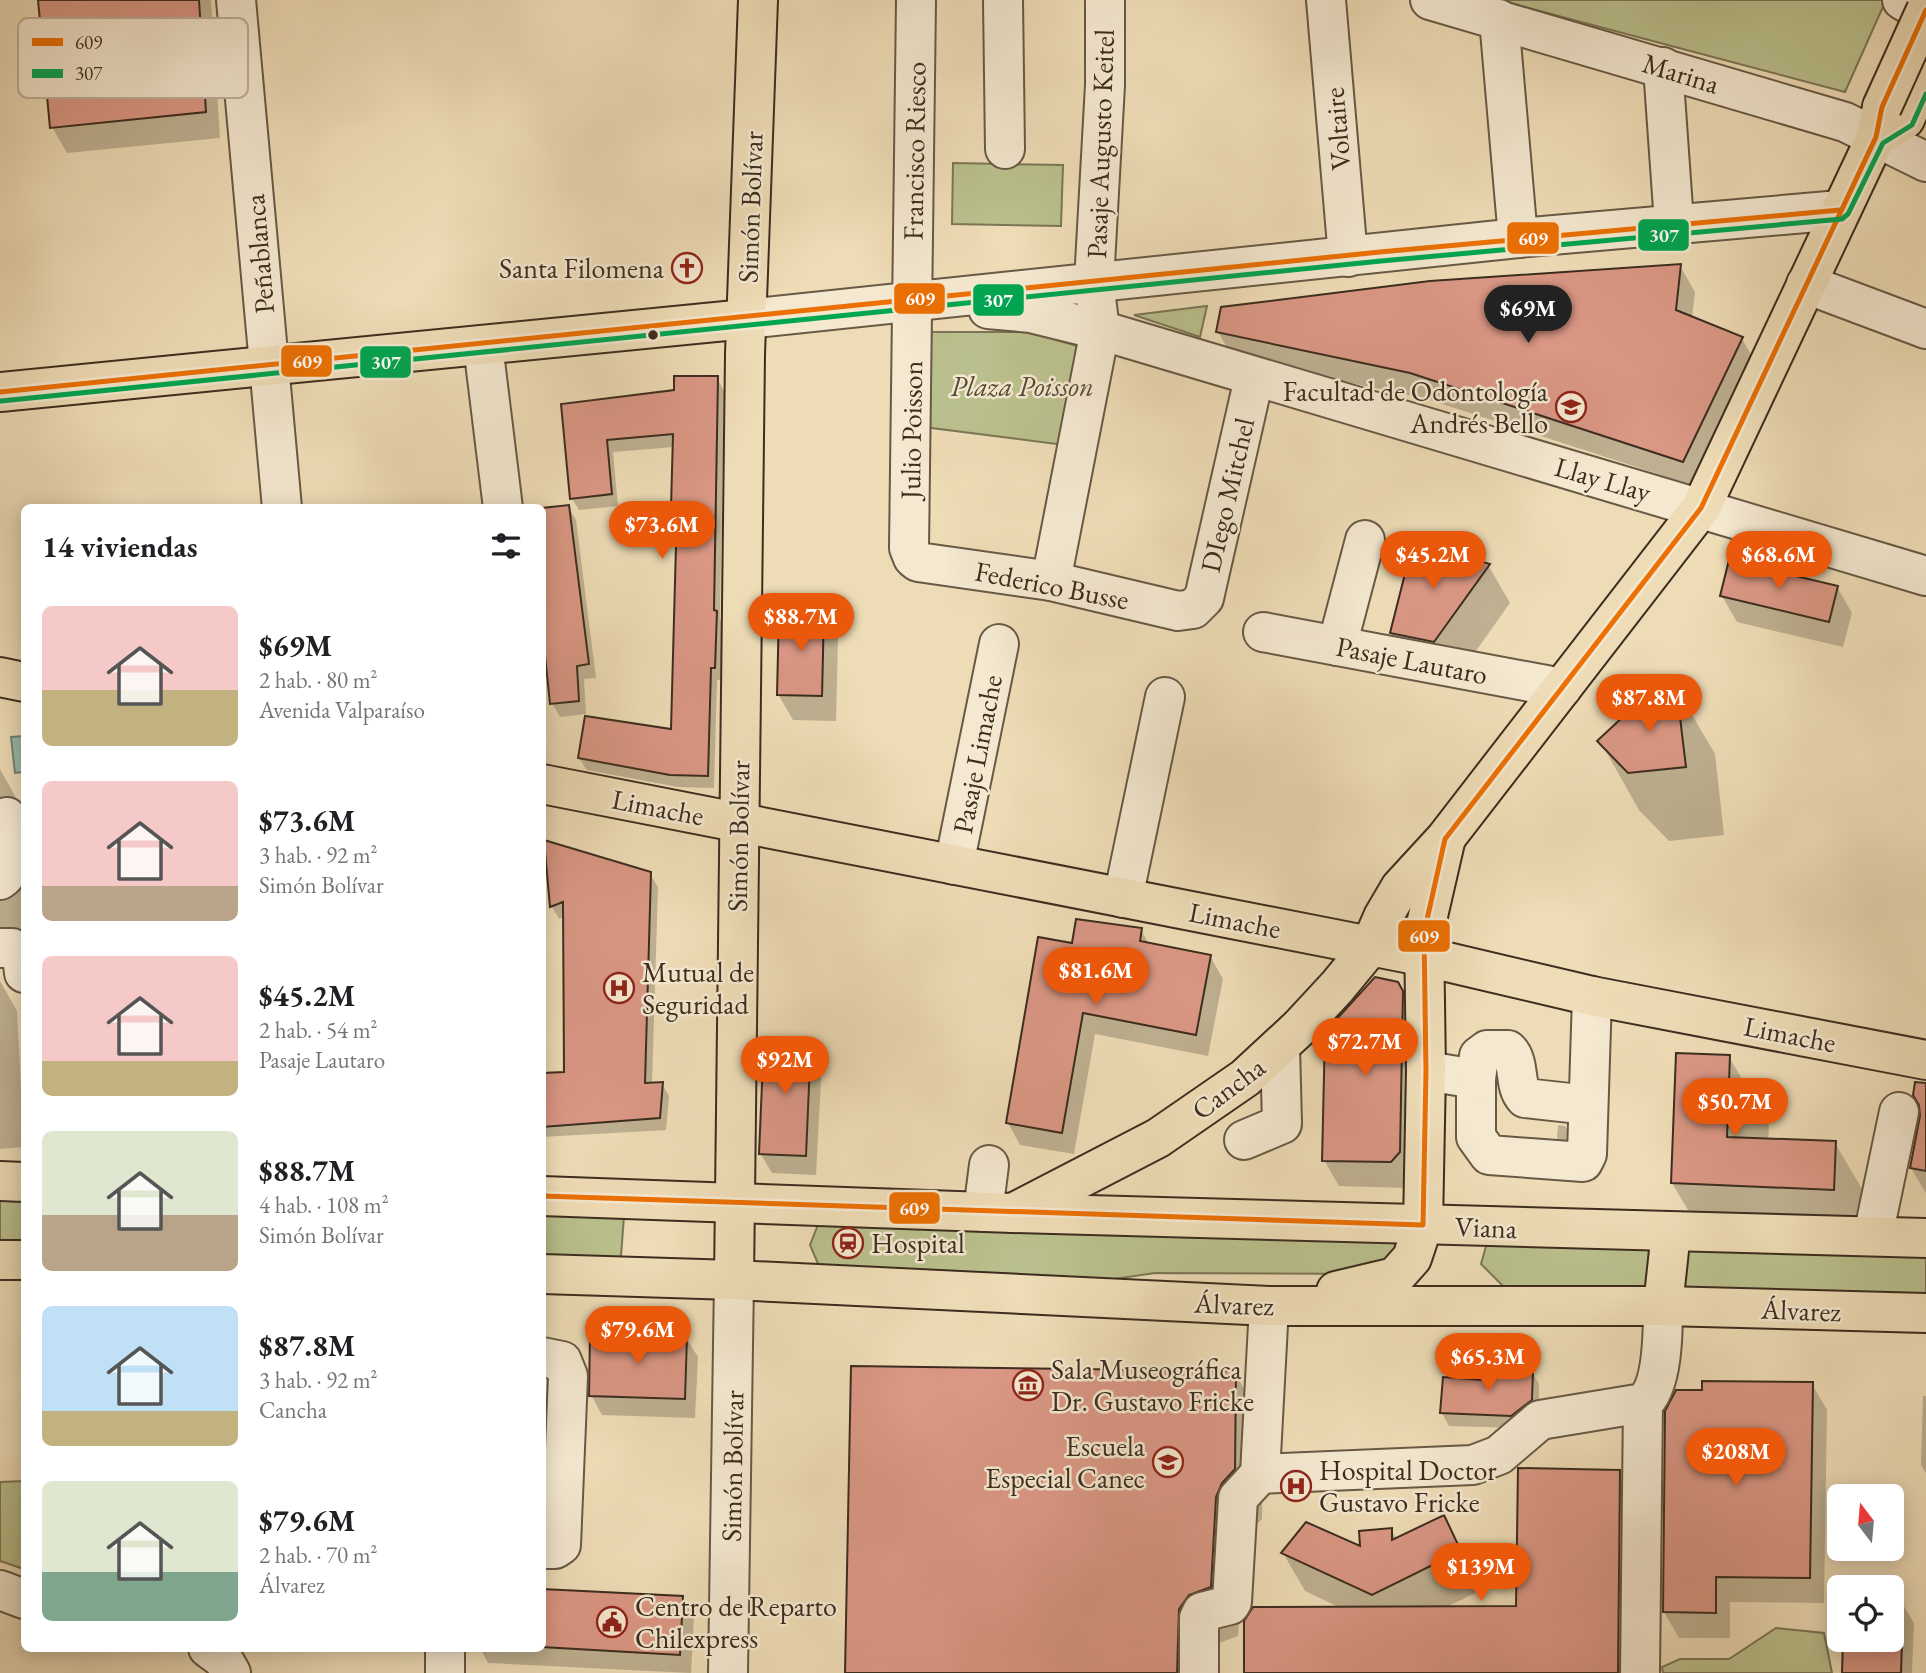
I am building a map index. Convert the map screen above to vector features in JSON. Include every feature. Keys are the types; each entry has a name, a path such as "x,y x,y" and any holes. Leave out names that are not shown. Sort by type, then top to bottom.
{"main road":[{"name":"Simón Bolívar","path":"734,1280 746,319 758,0"},
{"path":"1887,121 1926,10"},
{"path":"1887,121 1926,73"},
{"name":"Cancha","path":"998,1213 1158,1138 1245,1078 1319,1008 1370,947 1400,888 1446,839 1701,508 1840,210 1887,121"},
{"path":"0,392 746,319"},
{"path":"0,677 21,681"},
{"name":"Limache","path":"546,785 954,865 1042,895 1124,898 1426,957 1592,996 1926,1060"},
{"name":"Cancha","path":"1269,1306 1395,1277 1412,1258 1423,1225 1425,924 1446,839"},
{"path":"0,1181 21,1182"},
{"name":"Viana","path":"546,1196 998,1213 1926,1238"},
{"path":"1663,1306 1671,1232"},
{"path":"0,1260 21,1260"},
{"name":"Álvarez","path":"546,1274 734,1280 1269,1306 1663,1306 1926,1313"}],"street":[{"name":"Peñablanca","path":"236,0 238,18"},
{"name":"Francisco Riesco","path":"913,302 916,0"},
{"path":"1003,0 1005,149"},
{"name":"Pasaje Augusto Keitel","path":"1051,581 1100,330 1094,282 1105,85 1105,0"},
{"name":"Voltaire","path":"1326,0 1348,257"},
{"name":"Marina","path":"1430,0 1845,122 1887,121 1926,162"},
{"path":"1902,0 1926,15"},
{"path":"1500,19 1518,238"},
{"path":"1663,67 1674,223"},
{"name":"Peñablanca","path":"245,98 282,504"},
{"path":"746,319 1518,238 1840,210"},
{"path":"1806,284 1926,328"},
{"name":"Llay Llay","path":"913,302 1031,313 1100,330 1926,576"},
{"name":"Julio Poisson","path":"913,302 909,548 913,558"},
{"path":"483,345 503,504"},
{"name":"DIego Mitchel","path":"1192,609 1204,598 1254,378"},
{"path":"1337,646 1365,540"},
{"name":"Federico Busse","path":"913,558 918,562 1051,581 1178,611 1192,609"},
{"name":"Pasaje Lautaro","path":"1263,632 1562,688"},
{"name":"Pasaje Limache","path":"954,865 999,644"},
{"path":"1124,898 1165,697"},
{"path":"0,880 4,877 7,817"},
{"path":"0,948 12,947 21,954"},
{"path":"1588,1105 1525,1098 1521,1093 1513,1055 1508,1050 1487,1050 1479,1056 1476,1079 1476,1137 1489,1155 1583,1162 1587,1154 1592,996"},
{"path":"1244,1140 1282,1124 1280,1047"},
{"path":"1426,1071 1476,1079"},
{"path":"1873,1237 1899,1112"},
{"path":"989,1165 998,1213"},
{"name":"Simón Bolívar","path":"728,1673 734,1280"},
{"path":"1199,1673 1199,1618 1202,1612 1230,1605 1232,1602 1238,1498 1260,1474 1269,1306"},
{"path":"1260,1474 1473,1465 1499,1455 1540,1420 1643,1403 1650,1397 1656,1380 1663,1306"},
{"path":"546,1358 562,1361 568,1376 561,1545 555,1549 546,1549"},
{"path":"1640,1673 1643,1403"},
{"path":"0,1590 21,1598"},
{"path":"213,1652 223,1659 231,1673"},
{"path":"444,1673 445,1652"}],"green space":[{"path":"1498,0 1886,0 1845,92"},
{"path":"953,163 1063,165 1061,226 952,224"},
{"path":"1207,306 1200,337 1134,315"},
{"name":"Plaza Poisson","path":"926,332 1029,332 1084,348 1064,445 924,427"},
{"path":"0,1197 21,1198 21,1251 0,1250"},
{"path":"546,1214 624,1216 621,1256 606,1268 546,1266"},
{"path":"819,1222 1403,1236 1391,1274 1155,1273 1114,1279 819,1266 810,1245"},
{"path":"1488,1239 1926,1249 1926,1296 1505,1288 1481,1264"},
{"path":"21,1481 21,1568 0,1561 0,1482"},
{"path":"1776,1628 1824,1633 1832,1673 1663,1673 1662,1667 1680,1659 1729,1659"}],"shaded area":[{"path":"21,736 21,772 15,773 11,737"}],"building":[{"path":"38,0 199,0 200,18 40,18"},
{"path":"47,98 205,98 206,112 50,128"},
{"name":"Facultad de Odontología Andrés Bello","path":"1681,264 1676,310 1743,337 1683,462 1410,373 1216,332 1221,307 1430,281"},
{"path":"674,376 718,376 714,610 717,611 715,668 711,668 708,776 670,775 578,758 585,716 671,729 677,508 671,508 673,434 607,440 612,494 570,499 561,404 674,390"},
{"path":"569,505 589,664 577,666 579,701 550,704 546,665 546,508"},
{"path":"1413,542 1490,564 1434,642 1390,633"},
{"path":"1729,560 1838,586 1829,622 1720,596"},
{"path":"779,610 824,611 822,696 777,695"},
{"path":"1676,684 1686,767 1628,773 1597,741 1655,687"},
{"path":"546,841 651,872 645,1083 663,1082 660,1118 546,1127 546,1073 564,1072 563,902 550,907"},
{"path":"1076,919 1142,928 1140,941 1211,955 1196,1035 1083,1013 1062,1133 1006,1123 1038,937 1072,943"},
{"path":"1375,977 1398,982 1403,991 1400,1152 1391,1162 1322,1161 1325,1032"},
{"path":"764,1037 811,1039 806,1156 759,1154"},
{"path":"1676,1053 1730,1055 1727,1137 1836,1141 1834,1190 1671,1183"},
{"path":"1915,1082 1926,1083 1926,1171 1910,1168 1920,1116 1919,1105 1913,1095"},
{"path":"590,1333 687,1336 685,1399 589,1396"},
{"path":"851,1366 1236,1371 1235,1469 1222,1483 1216,1497 1211,1587 1189,1595 1179,1609 1177,1673 845,1673"},
{"path":"1483,1369 1533,1370 1532,1400 1511,1416 1440,1413 1443,1377 1482,1380"},
{"path":"1702,1381 1813,1382 1810,1578 1716,1577 1716,1613 1663,1612 1665,1411 1676,1390 1702,1390"},
{"path":"1518,1468 1620,1470 1618,1673 1244,1673 1244,1621 1253,1607 1516,1606"},
{"path":"1444,1515 1461,1551 1372,1595 1281,1553 1306,1522 1360,1546 1359,1531 1392,1528 1392,1540"},
{"name":"Centro de Reparto Chilexpress","path":"546,1589 683,1596 680,1655 546,1647"},
{"path":"1843,1652 1902,1652 1901,1673 1842,1673"}],"transit line":[{"name":"609","path":"546,1196 1423,1225 1426,1071 1424,933 1445,839 1701,508 1876,137 1882,107 1926,10"},
{"name":"307","path":"1,401 1381,261 1842,219 1848,214 1883,143 1912,125 1926,94"},
{"name":"609","path":"0,392 1380,252 1840,210"}],"place":[{"name":"Santa Filomena","path":"687,268"},
{"name":"Facultad de Odontología Andrés Bello","path":"1571,407"},
{"name":"Mutual de Seguridad","path":"619,988"},
{"name":"Hospital","path":"848,1243"},
{"name":"Sala Museográfica Dr. Gustavo Fricke","path":"1028,1385"},
{"name":"Escuela Especial Canec","path":"1168,1462"},
{"name":"Hospital Doctor Gustavo Fricke","path":"1296,1486"},
{"name":"Centro de Reparto Chilexpress","path":"612,1622"}]}
